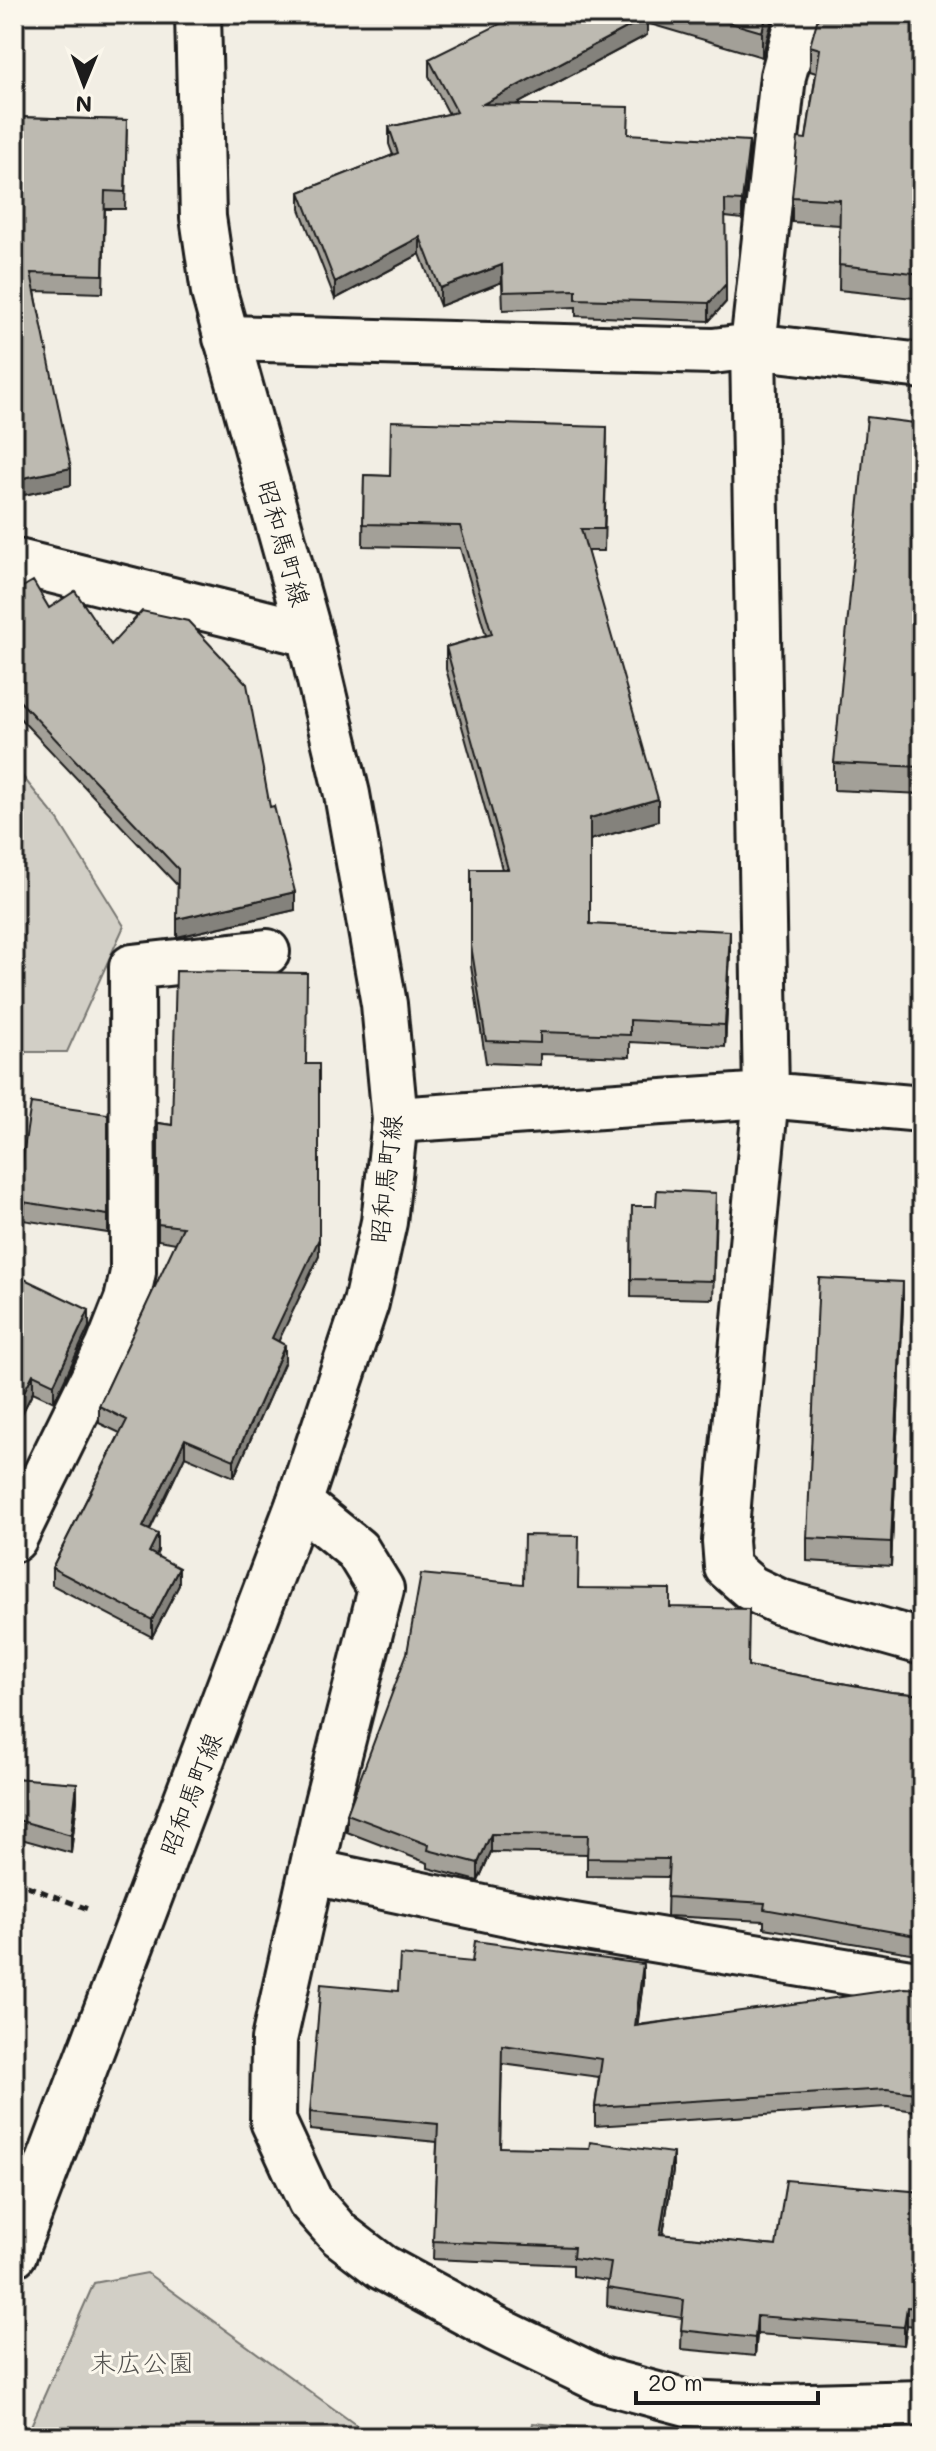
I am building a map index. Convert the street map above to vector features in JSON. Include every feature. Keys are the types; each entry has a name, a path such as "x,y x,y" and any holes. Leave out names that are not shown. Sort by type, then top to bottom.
{"street":[{"name":"昭和馬町線","path":"14,2254 299,1503 366,1303 384,1222 395,1120 384,1004 347,794 309,634 214,292 203,217 198,14"},
{"path":"800,14 783,76 753,346 766,1095 725,1541 727,1567 751,1588 780,1602 922,1642"},
{"path":"226,338 713,351 753,346 922,366"},
{"path":"14,561 309,634"},
{"path":"14,1539 108,1348 127,1300 133,1272 132,967 267,952"},
{"path":"395,1120 766,1095 922,1109"},
{"path":"299,1503 357,1550 381,1589 327,1802 274,2040 273,2121 310,2201 339,2234 382,2267 496,2329 601,2380 687,2403 773,2407 922,2403"},
{"path":"313,1872 550,1922 922,1984"}],"path":[{"path":"14,1881 138,1929"}],"green space":[{"path":"14,766 58,820 124,926 67,1052 17,1052 14,1059"},
{"name":"末広公園","path":"147,2273 375,2437 26,2437 94,2283"},
{"path":"533,2423 679,2437 530,2437"}],"building":[{"path":"520,14 645,14 647,17 483,104 629,107 628,134 749,141 742,201 725,200 726,284 709,303 576,299 576,290 503,292 502,265 440,288 420,237 335,282 300,192 398,153 389,127 457,112 429,59"},
{"path":"700,14 767,14 762,32"},
{"path":"819,14 922,14 922,274 839,265 840,200 792,197 798,138 806,139 820,49 810,46"},
{"path":"14,117 127,120 125,192 105,191 103,275 31,273 71,468 14,480"},
{"path":"867,417 922,424 922,767 834,763"},
{"path":"391,421 607,427 604,529 581,529 658,799 590,818 590,924 730,931 725,1025 630,1020 630,1035 540,1032 540,1043 486,1041 471,945 471,869 508,869 446,647 492,634 460,526 363,524 364,475 390,476"},
{"path":"33,581 49,608 75,591 111,645 142,611 188,621 247,684 270,807 274,806 295,892 177,919 178,869 14,695 14,592"},
{"path":"176,971 307,973 306,1064 319,1064 319,1239 272,1338 285,1345 234,1460 185,1439 143,1527 158,1534 149,1552 179,1568 152,1620 52,1568 127,1420 99,1406 183,1227 158,1224 158,1123 172,1125"},
{"path":"31,1103 108,1114 108,1215 16,1201"},
{"path":"657,1190 716,1193 713,1281 631,1279 632,1206 656,1206"},
{"path":"14,1274 89,1310 54,1384 33,1374 14,1411"},
{"path":"819,1278 903,1282 891,1542 807,1538"},
{"path":"524,1535 579,1536 578,1588 670,1589 670,1607 749,1609 748,1666 922,1695 922,1937 764,1909 765,1903 667,1897 669,1859 587,1858 588,1835 491,1834 478,1863 428,1850 429,1845 347,1814 407,1653 421,1574 523,1584"},
{"path":"14,1778 77,1783 71,1835 14,1819"},
{"path":"475,1941 643,1964 635,2026 905,1988 922,1989 922,2094 887,2089 595,2107 602,2059 502,2045 500,2147 589,2149 590,2142 673,2153 660,2234 776,2246 786,2180 922,2192 922,2308 907,2307 904,2327 757,2316 755,2338 681,2330 684,2300 607,2288 611,2263 573,2258 574,2247 433,2241 438,2124 310,2112 321,1984 398,1991 400,1955 472,1962"}]}
